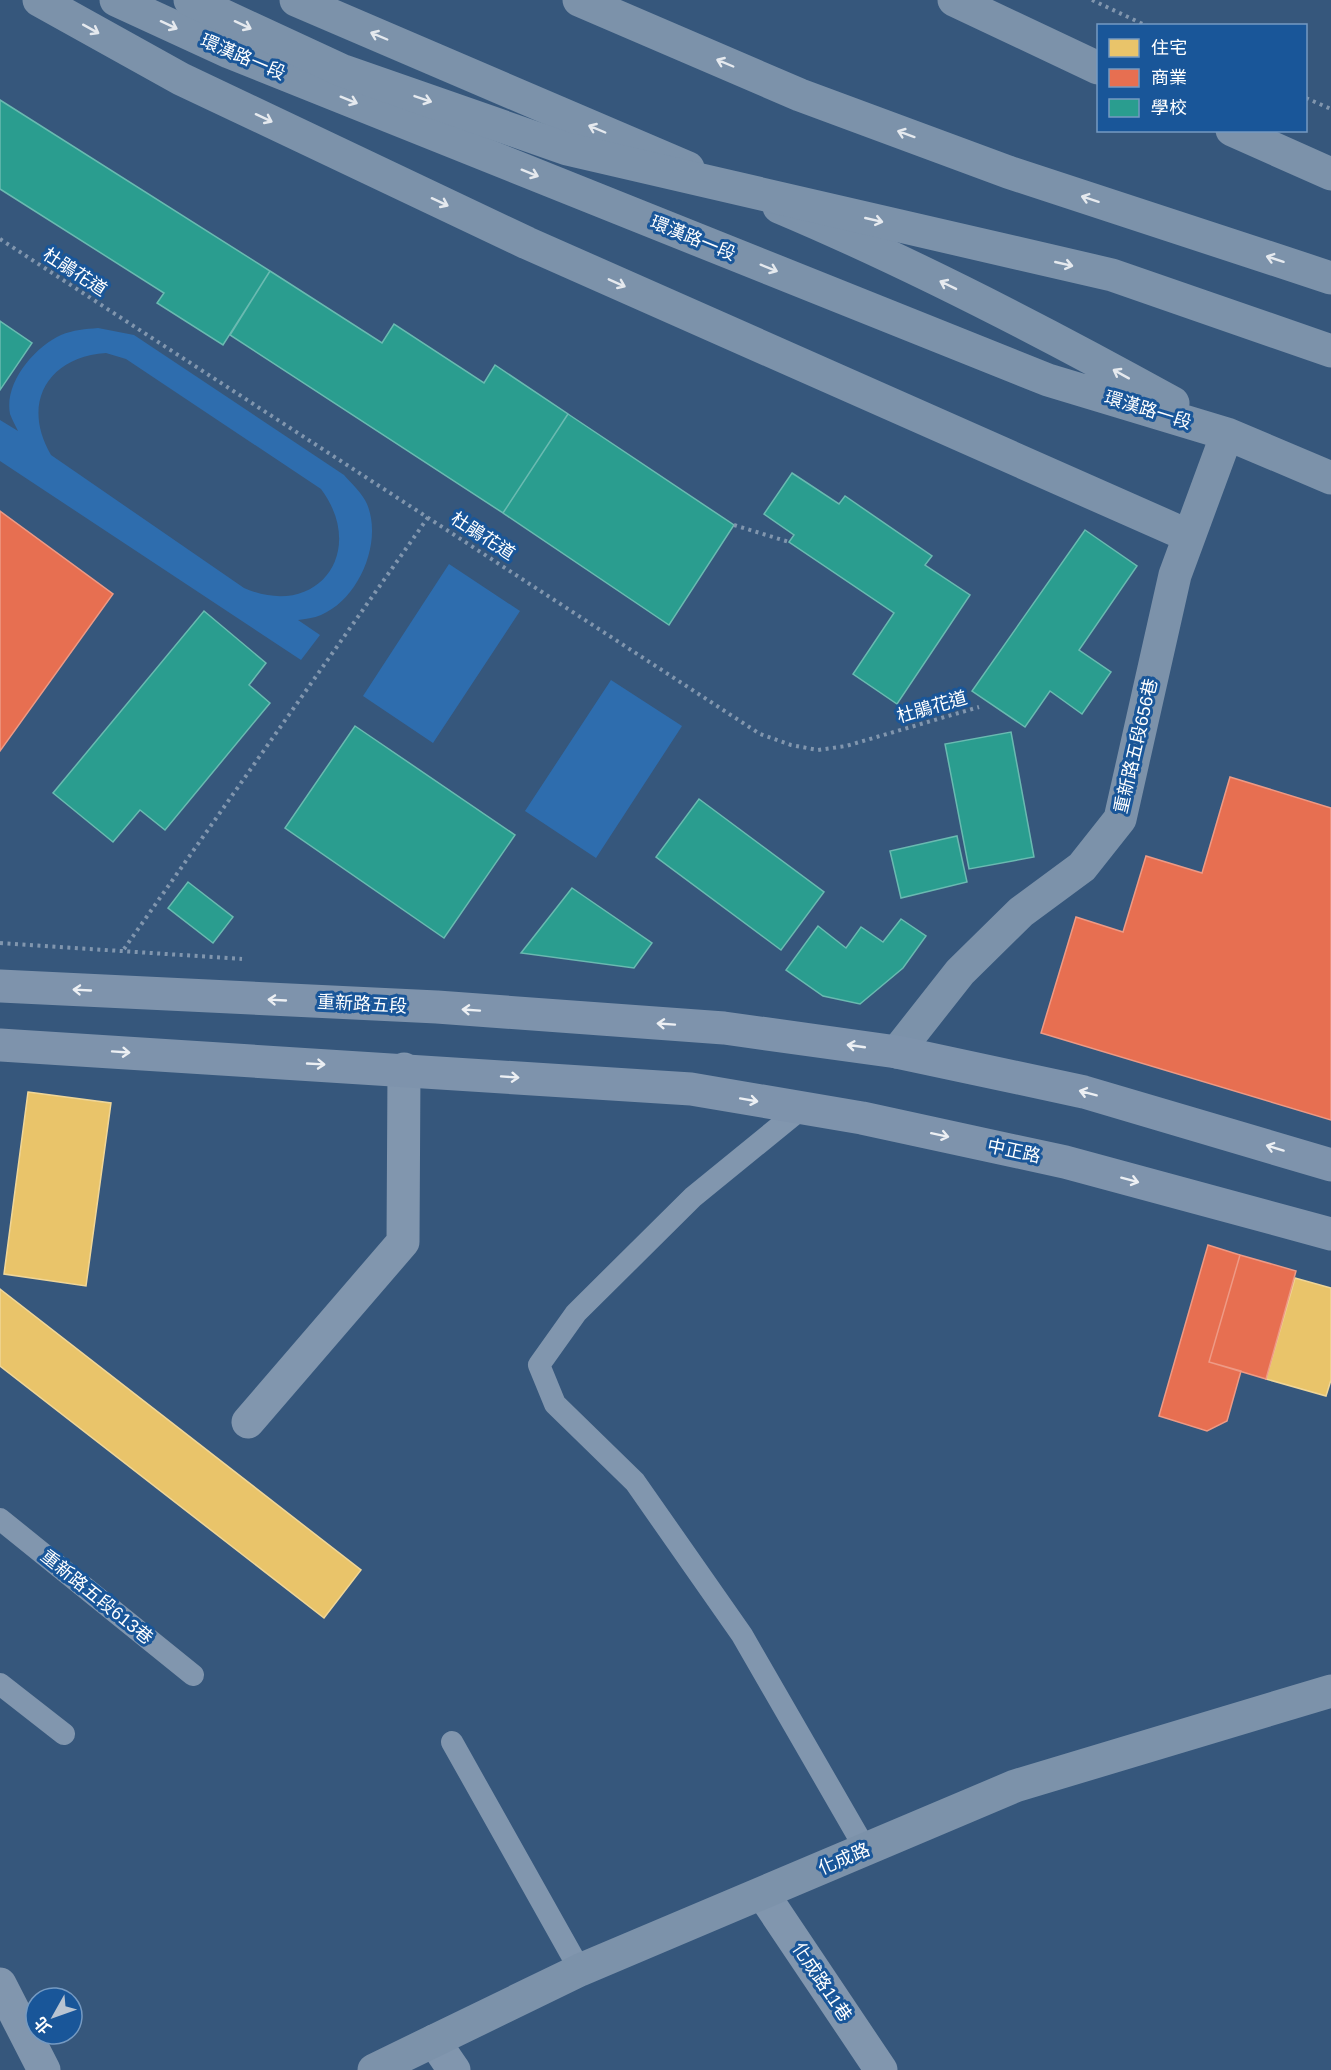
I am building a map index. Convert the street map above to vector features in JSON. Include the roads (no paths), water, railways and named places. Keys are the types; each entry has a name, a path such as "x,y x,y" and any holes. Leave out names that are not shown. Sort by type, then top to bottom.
{"main road":[{"name":"重新路五段","path":"0,986 437,1007 724,1028 897,1052"},
{"path":"0,1045 404,1069"},
{"path":"897,1052 1084,1092 1331,1165"},
{"name":"中正路","path":"404,1069 691,1089 861,1118 1065,1162 1331,1234"}],"street":[{"path":"39,0 182,79 527,243 1189,536"},
{"name":"環漢路一段","path":"116,0 229,52 1048,380 1227,434"},
{"path":"190,0 341,70 567,149 1112,274 1331,351"},
{"name":"環漢路一段","path":"296,0 858,240 1070,346 1227,434"},
{"path":"579,0 811,99 1008,172 1331,278"},
{"path":"954,0 1097,68"},
{"path":"1236,132 1331,174"},
{"path":"1227,434 1331,477"},
{"name":"重新路五段656巷","path":"897,1052 960,972 1021,912 1082,867 1120,819 1175,575 1227,434"},
{"path":"248,1422 403,1242 404,1069"},
{"name":"化成路","path":"374,2070 580,1970 1015,1786 1331,1690"},
{"name":"化成路11巷","path":"763,1894 881,2070"},
{"path":"0,1984 44,2070"},
{"path":"434,2041 454,2070"}],"lane":[{"path":"801,1109 693,1197 576,1313 539,1365 555,1404 634,1482 742,1635 866,1850"},
{"name":"重新路五段613巷","path":"0,1519 193,1675"},
{"path":"0,1684 64,1734"},
{"path":"452,1742 580,1970"}]}
